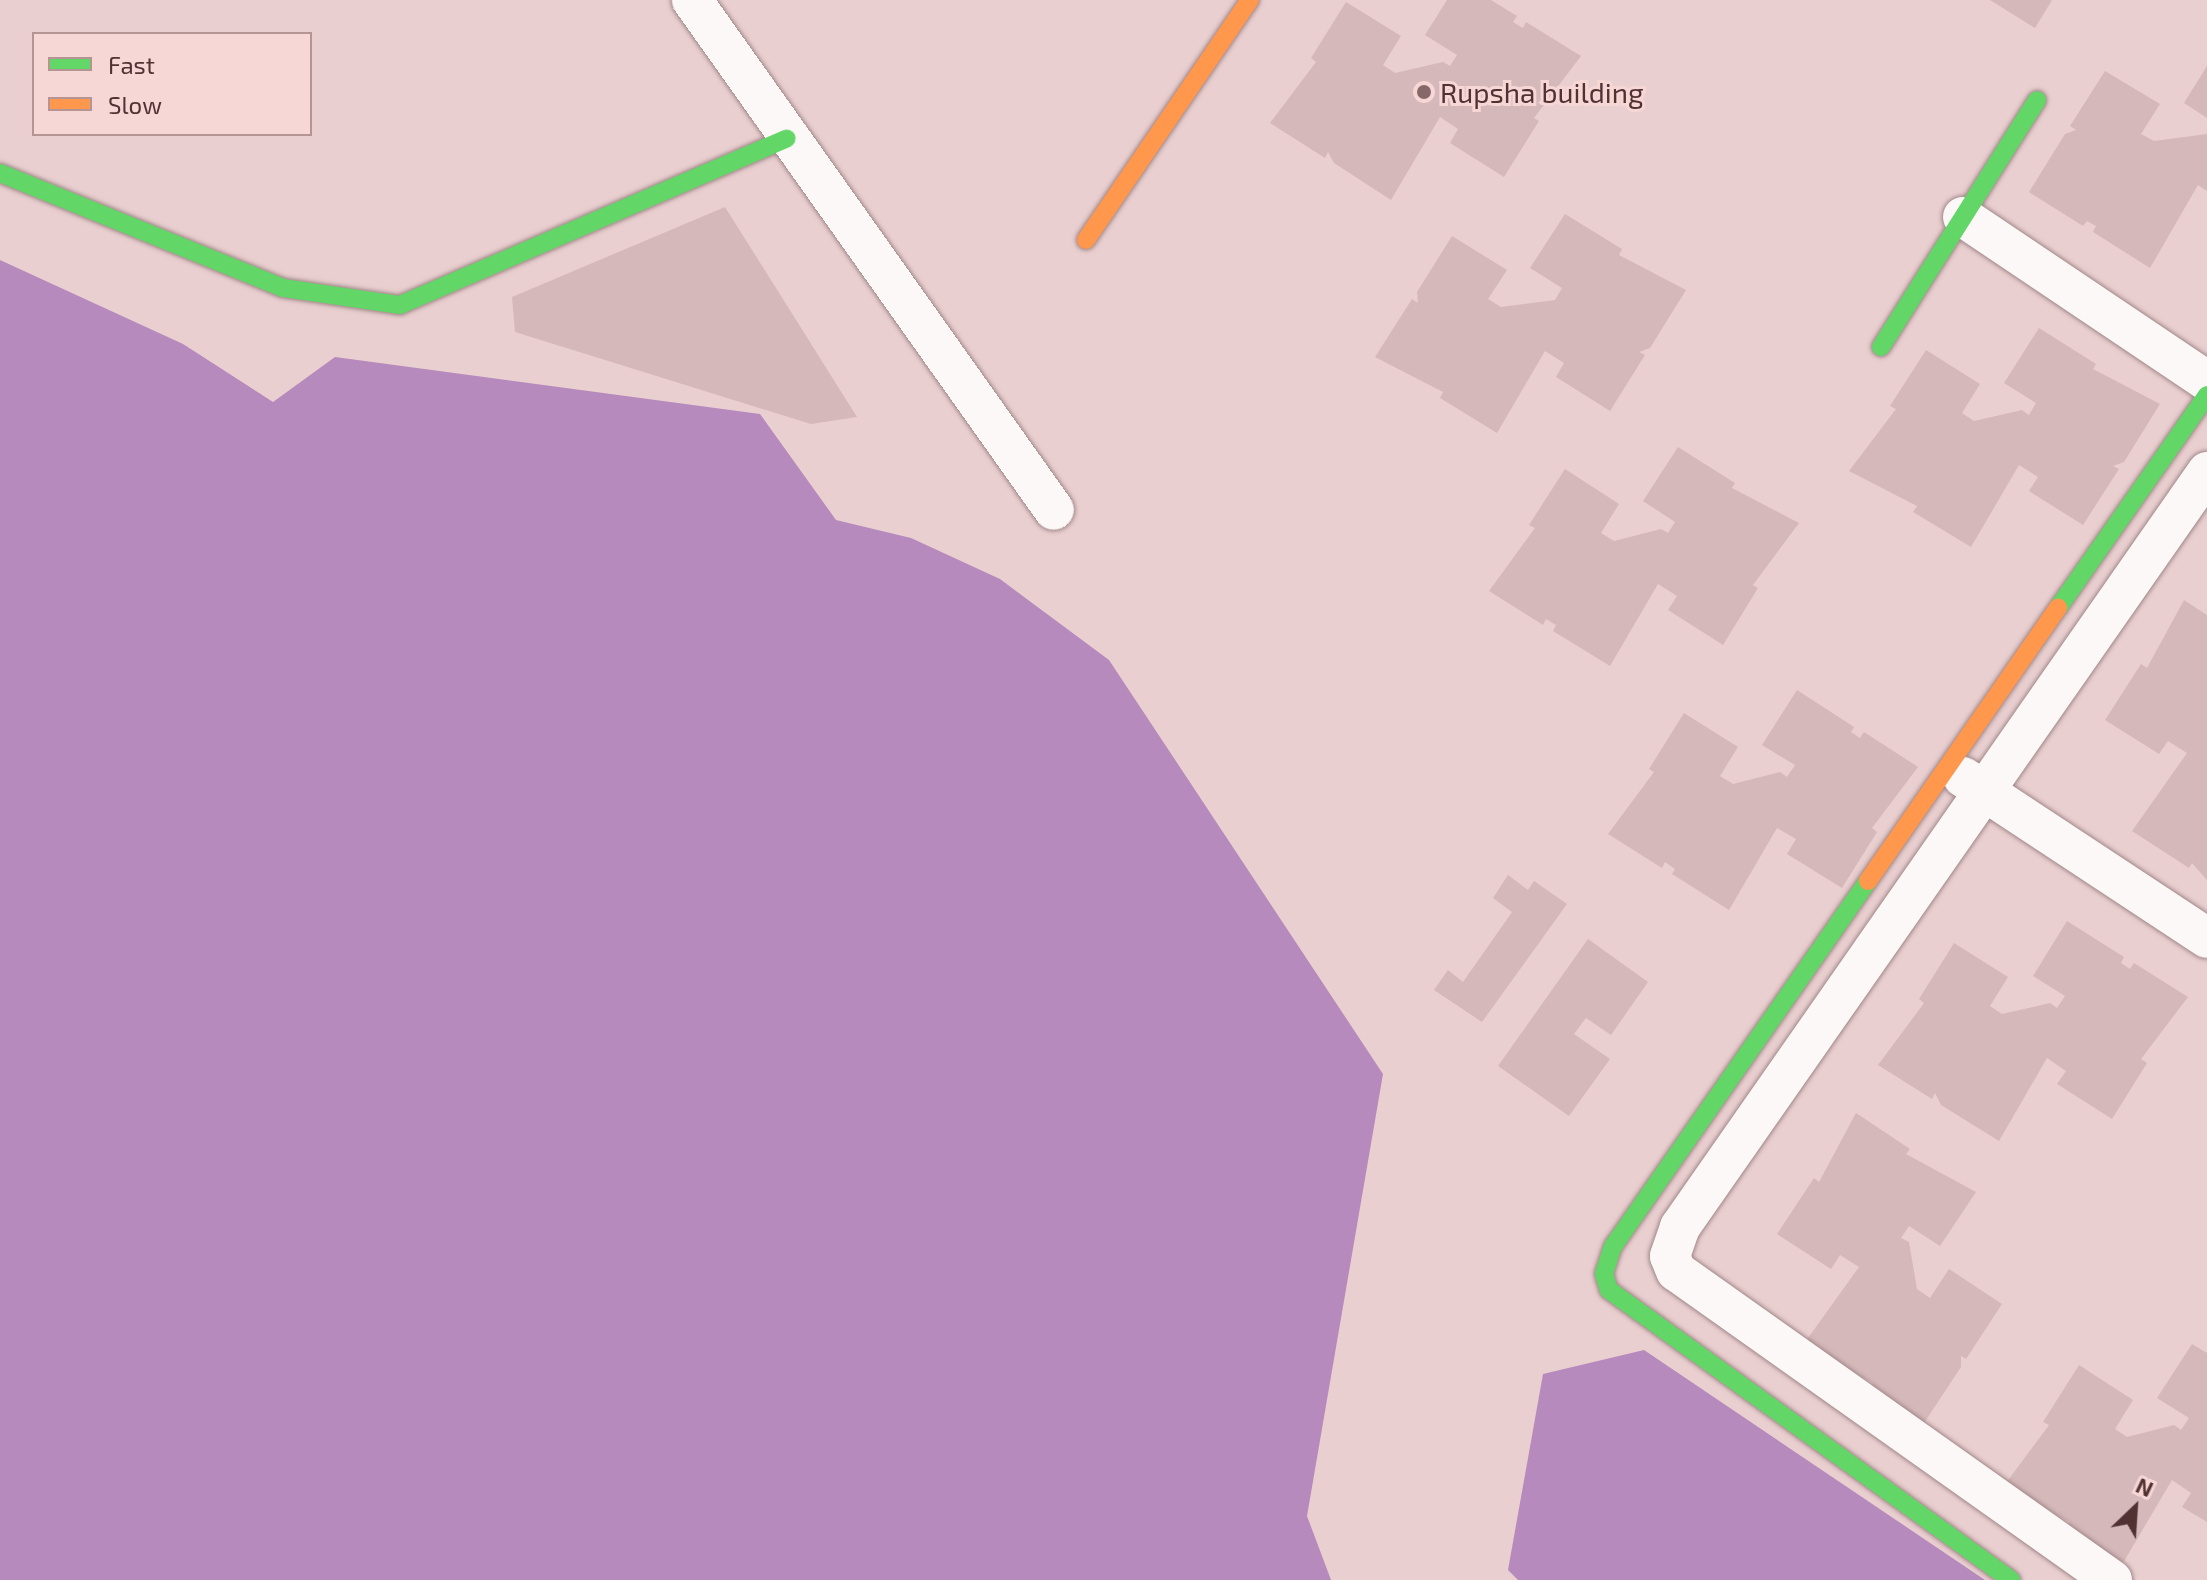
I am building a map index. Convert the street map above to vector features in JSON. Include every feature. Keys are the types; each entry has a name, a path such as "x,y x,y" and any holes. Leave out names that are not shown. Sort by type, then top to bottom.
{"street":[{"path":"692,0 787,138 1054,510"},
{"path":"1086,240 1250,0"},
{"path":"1881,347 2037,100"},
{"path":"0,173 283,288 400,305 787,138"},
{"path":"1963,217 2207,381"},
{"path":"2011,1580 1609,1290 1604,1274 1613,1246 2207,395"},
{"path":"2112,1580 1676,1271 1670,1256 1680,1227 2207,472"},
{"path":"1949,768 2207,938"}],"shaded area":[{"path":"0,260 183,344 273,402 335,357 760,414 836,520 911,538 1000,579 1109,660 1383,1074 1307,1516 1331,1580 0,1580"},
{"path":"1644,1350 1985,1580 1518,1580 1508,1570 1543,1374"}],"building":[{"name":"Rupsha building","path":"1447,0 1491,0 1517,16 1513,22 1523,28 1526,22 1581,56 1534,118 1539,121 1504,177 1450,143 1458,129 1440,117 1391,200 1334,163 1328,152 1325,158 1270,123 1316,62 1311,58 1346,2 1401,36 1383,65 1395,73 1443,62 1450,66 1457,55 1425,35"},
{"path":"1990,0 2052,0 2035,28"},
{"path":"2207,66 2207,118 2184,103"},
{"path":"2105,71 2160,104 2141,134 2154,141 2207,134 2207,191 2198,185 2150,268 2093,232 2096,226 2087,221 2083,226 2029,192 2065,134 2076,130 2070,126"},
{"path":"725,207 857,417 811,424 515,332 512,297"},
{"path":"1565,214 1622,249 1619,255 1686,290 1650,348 1639,352 1645,355 1610,411 1556,377 1564,363 1545,351 1497,433 1440,398 1443,392 1375,357 1412,299 1418,303 1417,292 1452,236 1507,270 1488,299 1501,307 1555,300 1562,288 1530,268"},
{"path":"2039,328 2096,364 2093,369 2160,404 2124,462 2113,466 2119,469 2083,525 2029,491 2038,477 2019,465 1971,547 1913,512 1917,506 1849,471 1896,409 1890,406 1926,350 1980,384 1962,413 1974,421 2022,410 2029,415 2036,403 2004,383"},
{"path":"1678,447 1735,483 1732,488 1799,523 1753,585 1758,588 1723,645 1668,610 1677,596 1658,584 1610,666 1553,631 1556,625 1546,619 1543,625 1489,591 1535,528 1529,525 1565,469 1619,504 1601,533 1614,541 1661,529 1668,533 1675,522 1643,501"},
{"path":"2184,600 2207,615 2207,880 2192,863 2189,868 2132,831 2187,753 2168,741 2159,754 2105,720 2141,664 2147,668"},
{"path":"1797,690 1854,727 1851,732 1860,738 1864,732 1918,767 1872,828 1877,832 1842,888 1787,854 1796,839 1777,828 1729,910 1672,874 1675,869 1665,862 1662,868 1608,834 1654,772 1649,769 1684,713 1738,747 1720,776 1733,784 1780,772 1787,777 1795,765 1762,745"},
{"path":"1508,875 1528,890 1534,881 1567,904 1482,1022 1434,990 1448,970 1463,982 1512,912 1493,898"},
{"path":"2067,921 2124,957 2121,963 2130,969 2134,963 2188,997 2141,1059 2147,1063 2112,1119 2057,1084 2066,1071 2047,1058 1999,1141 1941,1105 1935,1093 1932,1099 1878,1065 1924,1003 1919,999 1954,943 2008,977 1990,1006 2002,1014 2050,1003 2057,1008 2065,996 2033,976"},
{"path":"1588,939 1648,982 1611,1035 1586,1018 1574,1034 1610,1059 1569,1116 1498,1066"},
{"path":"1856,1113 1910,1149 1906,1154 1976,1192 1940,1246 1909,1226 1901,1238 1909,1242 1917,1289 1930,1298 1949,1269 2002,1304 1966,1359 1961,1356 1961,1367 1924,1423 1870,1389 1873,1383 1803,1345 1859,1267 1840,1255 1831,1269 1777,1234 1814,1178 1819,1182"},
{"path":"2192,1344 2207,1353 2207,1522 2182,1507 2191,1493 2172,1480 2123,1563 2066,1527 2070,1522 2003,1487 2049,1425 2043,1422 2079,1365 2133,1400 2115,1429 2127,1437 2174,1425 2181,1430 2189,1418 2157,1398"}],"traffic: fast":[{"path":"1881,347 2037,100"},
{"path":"0,173 283,288 400,305 787,138"},
{"path":"2058,608 2207,395"},
{"path":"1868,881 1613,1246 1604,1274 1609,1290 2011,1580"}],"traffic: slow":[{"path":"1086,240 1250,0"},
{"path":"1868,881 2058,608"}],"place":[{"name":"Rupsha building","path":"1424,92"}]}
